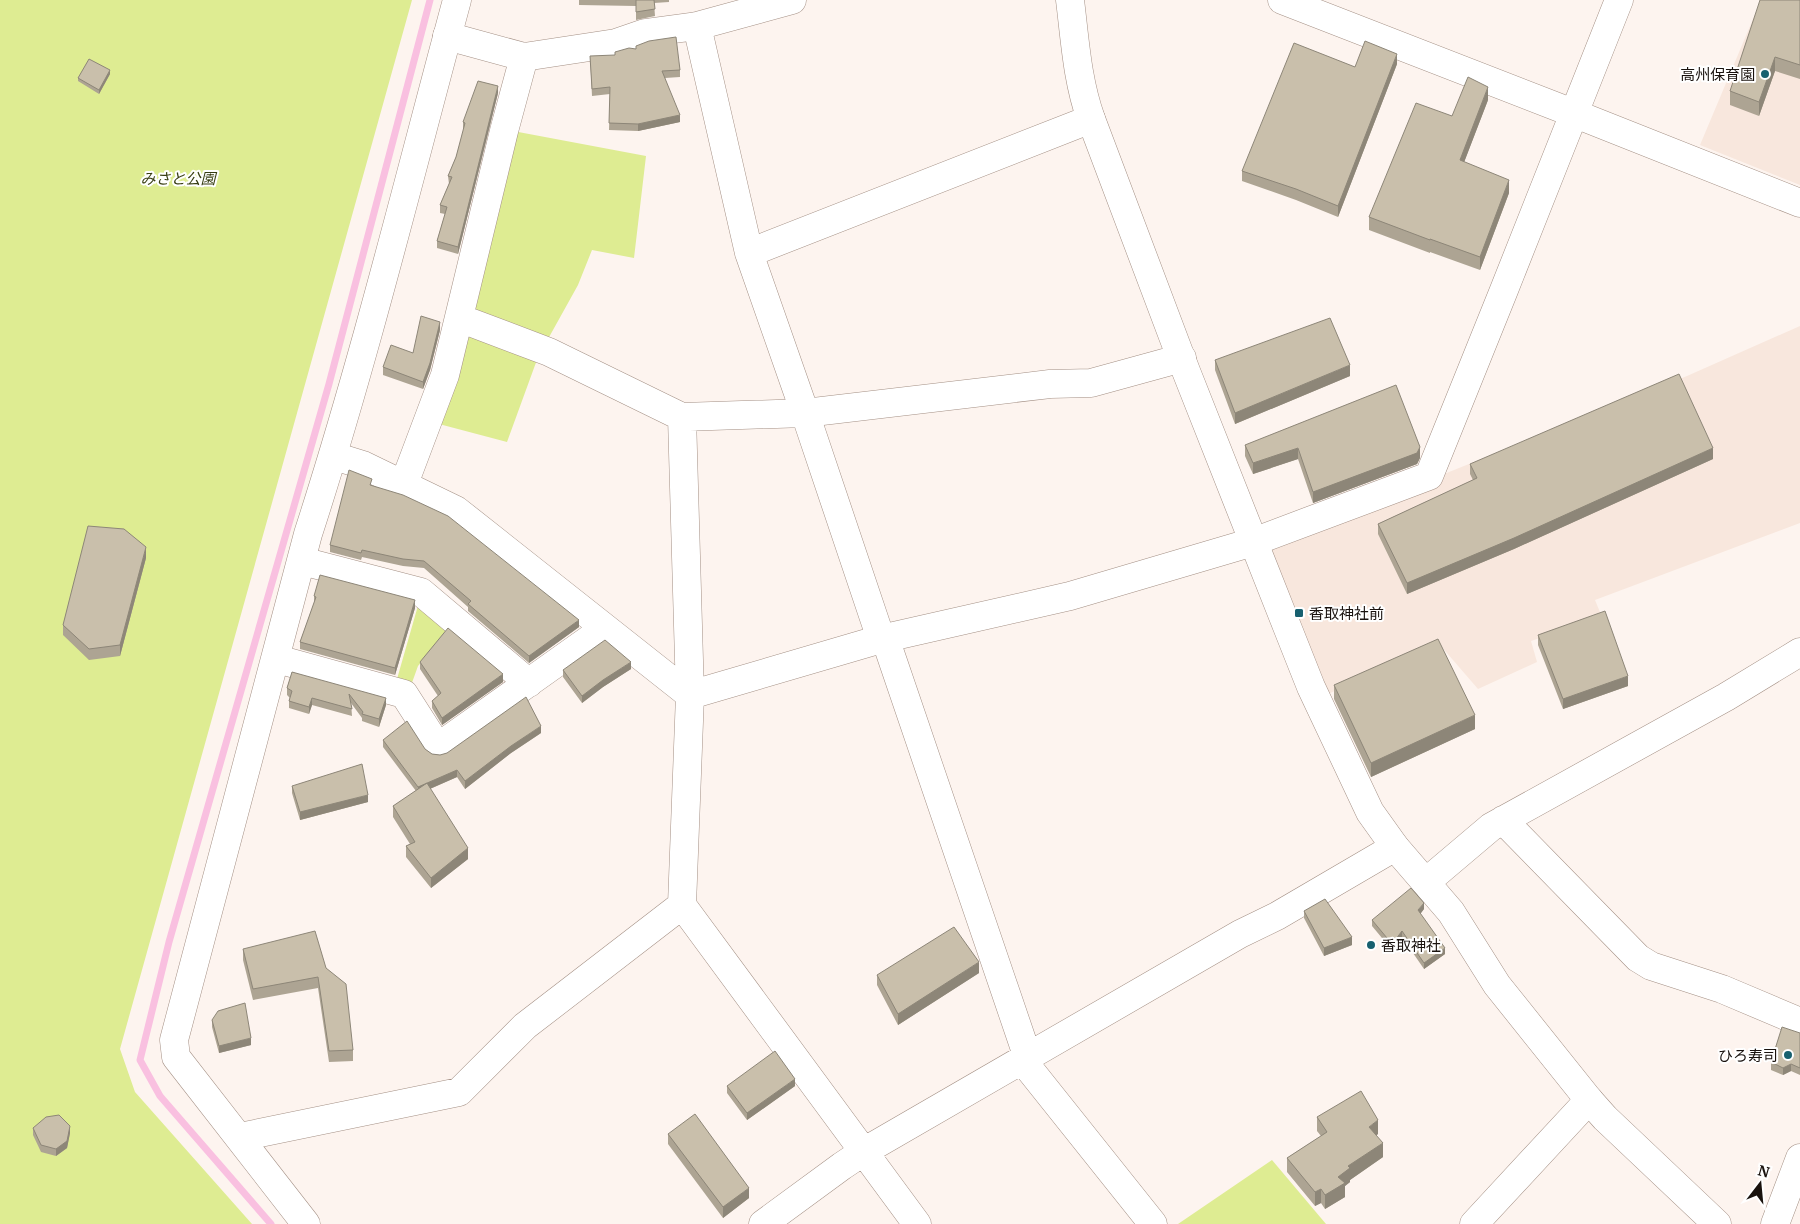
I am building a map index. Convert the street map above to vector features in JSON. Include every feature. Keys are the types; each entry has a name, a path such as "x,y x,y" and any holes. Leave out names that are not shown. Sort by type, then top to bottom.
{"street":[{"path":"306,1224 176,1057 174,1040 302,561 334,456 400,218 457,0"},
{"path":"447,36 524,57 616,42 645,33 697,26 792,0"},
{"path":"1070,0 1078,74 1091,119 1253,542 1311,687 1370,812 1395,847 1451,912 1497,986 1589,1100 1605,1118 1717,1224"},
{"path":"1282,0 1800,203"},
{"path":"690,695 883,638 1070,596 1253,542 1429,476 1619,0"},
{"path":"697,26 749,253 883,638 1026,1059 1153,1224"},
{"path":"404,484 446,375 504,131 524,57"},
{"path":"749,253 1091,119"},
{"path":"459,318 550,352 682,417 804,413 1050,384 1091,383 1182,358"},
{"path":"682,417 690,695 682,904 863,1152 918,1224"},
{"path":"334,456 362,465 456,510 604,629 690,695"},
{"path":"302,561 421,592 529,683"},
{"path":"277,659 404,694 438,747 604,629"},
{"path":"1426,882 1491,826 1726,696 1800,652"},
{"path":"1503,820 1638,958 1651,966 1722,989 1800,1022"},
{"path":"762,1224 863,1152 1240,934 1277,916 1395,847"},
{"path":"240,1137 459,1092 525,1026 682,904"},
{"path":"1474,1224 1589,1100"},
{"path":"1775,1224 1800,1158"}],"shaded area":[{"name":"高州保育園","path":"1761,0 1800,2 1800,185 1700,145"},
{"path":"1800,326 1800,523 1595,600 1602,617 1531,641 1537,662 1478,689 1440,645 1328,694 1268,545 1687,376"}],"green space":[{"name":"みさと公園","path":"0,0 412,0 120,1049 135,1092 252,1224 0,1224"},
{"path":"513,131 646,156 634,258 592,250 578,285 538,357 507,442 439,424"},
{"path":"419,602 452,627 418,666 409,691 395,686"},
{"path":"1272,1160 1326,1224 1178,1224"}],"building":[{"path":"636,0 654,0 655,9 636,12"},
{"path":"1760,0 1800,0 1800,65 1775,57 1759,102 1730,91"},
{"path":"676,37 680,70 662,71 680,115 638,124 609,123 610,87 592,89 590,56 615,55 615,52 629,48 636,49 636,46 649,41"},
{"path":"1365,41 1397,54 1338,206 1296,189 1242,171 1294,43 1355,67"},
{"path":"89,59 110,70 99,90 78,78"},
{"path":"1468,77 1488,87 1460,160 1509,180 1480,257 1369,217 1416,103 1452,116"},
{"path":"478,81 498,86 458,247 437,241 447,207 440,205 452,177 448,176 456,157 465,123 463,122"},
{"path":"421,316 440,322 430,363 423,382 383,367 391,345 413,353"},
{"path":"1330,318 1350,365 1235,413 1215,360"},
{"path":"1679,374 1713,448 1514,538 1407,583 1378,524 1477,478 1470,464"},
{"path":"1396,385 1420,447 1417,453 1313,492 1298,448 1253,463 1245,445"},
{"path":"349,470 372,479 370,485 403,495 448,516 579,620 529,656 468,604 471,601 424,561 403,559 362,550 361,553 330,545"},
{"path":"88,526 124,529 146,547 120,645 89,649 63,625"},
{"path":"320,575 415,600 395,668 300,642 316,597 314,596"},
{"path":"1605,611 1628,676 1563,699 1538,635"},
{"path":"448,628 503,674 442,718 432,701 441,693 420,662"},
{"path":"1438,639 1475,715 1371,763 1334,685"},
{"path":"605,640 631,662 582,696 563,670"},
{"path":"292,672 386,698 379,719 362,714 363,712 349,694 352,709 312,698 309,707 289,701 292,691 287,688"},
{"path":"526,697 541,726 465,781 457,770 418,787 383,740 407,721 425,749 432,754 440,755 447,753"},
{"path":"362,764 368,795 300,812 292,786"},
{"path":"427,783 468,848 431,878 406,846 415,842 393,806"},
{"path":"1411,888 1424,903 1418,910 1445,948 1424,963 1402,931 1392,944 1372,920"},
{"path":"1325,899 1352,937 1324,948 1304,911"},
{"path":"954,927 979,962 898,1014 877,975"},
{"path":"315,931 326,968 346,984 353,1050 329,1051 318,977 253,989 243,949"},
{"path":"245,1003 251,1038 219,1046 212,1020 218,1011"},
{"name":"ひろ寿司","path":"1782,1027 1800,1033 1800,1068 1791,1064 1783,1068 1771,1062"},
{"path":"775,1051 795,1079 747,1113 727,1086"},
{"path":"1361,1091 1378,1120 1369,1127 1383,1143 1348,1166 1350,1168 1338,1177 1345,1183 1325,1195 1321,1189 1315,1192 1287,1158 1327,1132 1317,1117"},
{"path":"695,1114 749,1188 723,1207 668,1134"},
{"path":"59,1115 70,1126 67,1141 56,1149 41,1145 33,1128 46,1117"}],"waterway":[{"path":"271,1224 160,1096 140,1060 169,942 329,384 430,0"}],"place":[{"name":"高州保育園","path":"1765,74"},
{"name":"香取神社前","path":"1299,613"},
{"name":"香取神社","path":"1371,945"},
{"name":"ひろ寿司","path":"1788,1055"}]}
